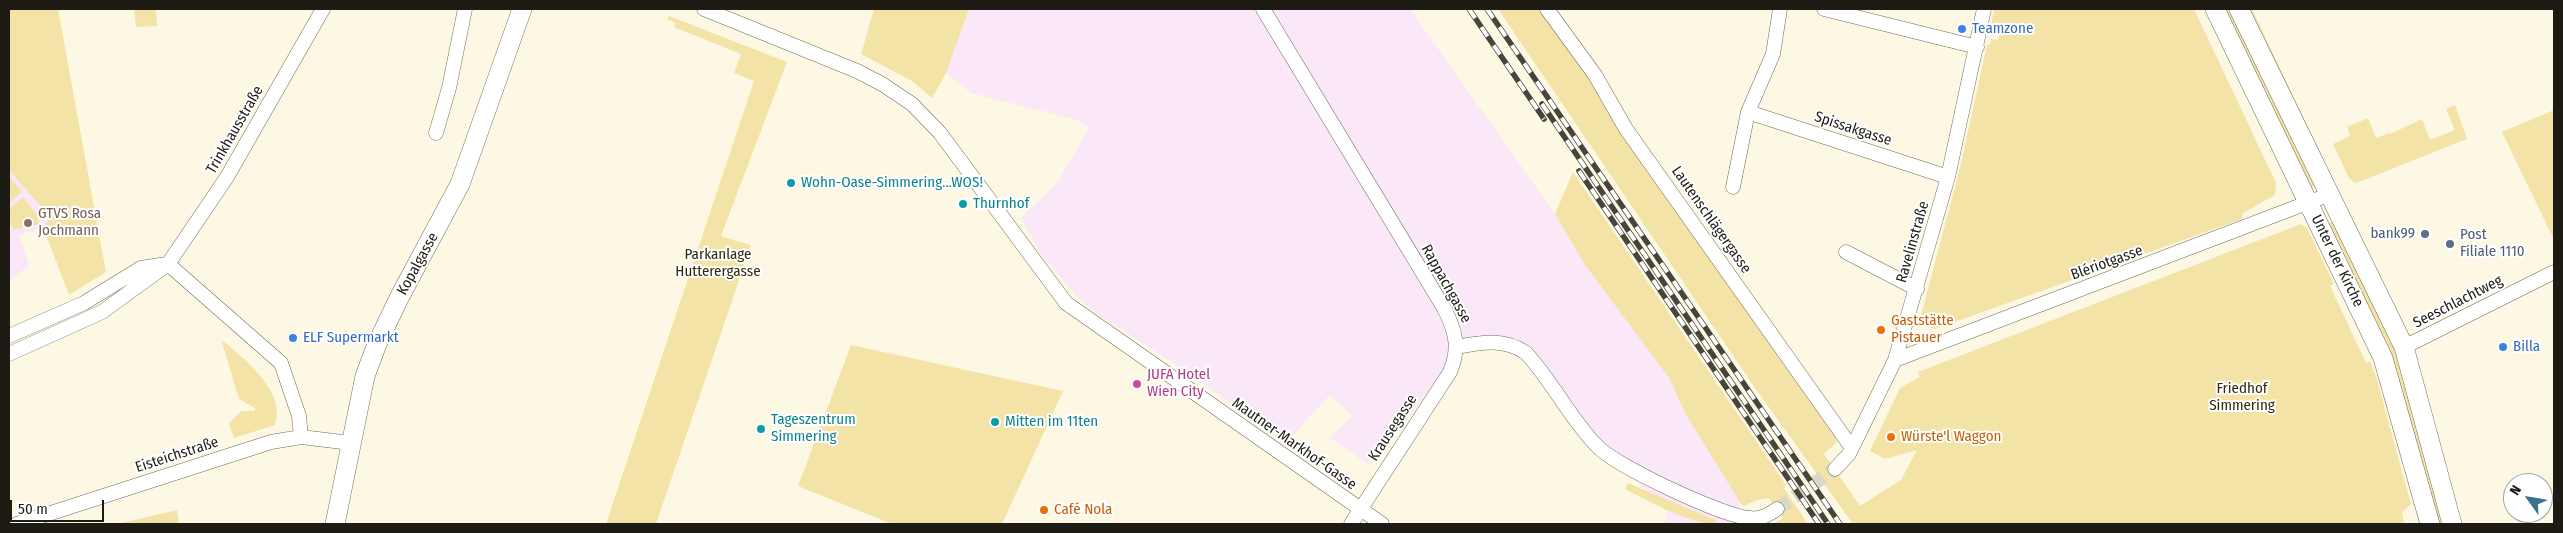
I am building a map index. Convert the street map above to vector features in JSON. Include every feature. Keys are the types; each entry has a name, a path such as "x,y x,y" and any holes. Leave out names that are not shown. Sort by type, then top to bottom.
{"main road":[{"name":"Kopalgasse","path":"335,524 359,398 377,344 460,184 522,9"},
{"name":"Unter der Kirche","path":"2215,9 2383,358 2430,524"},
{"name":"Unter der Kirche","path":"2239,9 2328,195 2404,347 2452,524"}],"street":[{"name":"Trinkhausstraße","path":"9,354 102,312 136,290 168,264 227,177 323,9"},
{"path":"436,133 449,88 465,9"},
{"name":"Mautner-Markhof-Gasse","path":"704,9 858,72 882,84 912,104 940,133 1066,303 1226,417 1382,524"},
{"name":"Rappachgasse","path":"1263,9 1444,308 1456,335 1457,347 1502,342 1514,345 1526,352 1594,442 1610,457 1628,469 1718,509 1747,518 1767,516 1777,509"},
{"name":"Lautenschlägergasse","path":"1546,9 1595,76 1626,129 1852,448"},
{"path":"1733,187 1748,112 1774,54 1780,9"},
{"path":"1824,9 1976,47"},
{"name":"Ravelinstraße","path":"1835,469 1844,461 1852,448 1896,360 1948,177 1984,9"},
{"name":"Spissakgasse","path":"1748,112 1948,177"},
{"name":"Blériotgasse","path":"1896,360 2309,204 2328,195"},
{"path":"1846,252 1917,289"},
{"path":"9,336 84,303 141,268 168,264 281,363 300,416 302,437"},
{"name":"Seeschlachtweg","path":"2404,347 2554,272"},
{"name":"Krausegasse","path":"1350,524 1450,372 1457,347"},
{"name":"Eisteichstraße","path":"17,524 271,442 302,437 351,443"}],"shaded area":[{"path":"969,9 1410,9 1555,214 1585,265 1669,378 1685,413 1741,504 1731,524 1664,524 1669,510 1598,447 1526,353 1466,345 1369,465 1330,438 1352,416 1330,395 1286,443 1181,368 1093,311 1077,297 1040,252 1021,218 1058,182 1089,128 1078,120 971,93 946,73"},
{"name":"GTVS Rosa Jochmann","path":"9,170 51,218 43,227 19,235 29,266 9,281"}],"green space":[{"path":"9,9 58,9 106,272 69,295 43,227 51,218 9,170"},
{"path":"134,9 156,9 157,26 136,27"},
{"path":"874,9 969,9 946,73 932,98 912,81 861,54"},
{"name":"Friedhof Simmering","path":"1498,9 1540,9 1837,438 1836,443 1824,454 1860,506 1901,480 1917,450 1885,459 1870,451 1900,388 1920,377 1918,372 2301,224 2307,228 2334,284 2330,286 2366,363 2370,361 2376,376 2411,504 2402,512 2404,524 1853,524 1755,388"},
{"path":"1994,9 2194,9 2276,183 2275,195 2243,213 2242,219 1935,329 1919,323 1960,168 1987,45 1990,44 1991,39 1998,40 2000,32 1993,30 1991,25"},
{"path":"2223,9 2231,9 2316,186 2311,188"},
{"path":"2248,9 2252,9 2331,176"},
{"name":"Parkanlage Hutterergasse","path":"669,16 787,62 721,236 751,245 656,524 606,524 754,81 734,73 741,54 674,27 676,23 667,19"},
{"path":"2455,105 2467,139 2359,182 2355,183 2349,178 2333,144 2350,136 2347,127 2368,118 2376,138 2390,134 2422,119 2430,140 2455,130 2446,109"},
{"path":"2554,110 2554,240 2502,132"},
{"path":"1573,172 1786,485 1784,488 1808,524 1773,524 1783,518 1769,498 1757,500 1744,506 1741,504 1685,413 1669,378 1585,265 1555,214"},
{"path":"9,176 22,192 9,203"},
{"path":"23,197 37,215 39,224 14,230 9,221 9,209"},
{"path":"2334,220 2394,346 2444,524 2437,524 2328,224"},
{"path":"223,341 252,367 270,389 277,413 275,425 234,438 229,424 241,411 254,411 255,408 239,399"},
{"path":"851,345 1063,391 1002,524 892,524 798,486"},
{"path":"1628,483 1715,520 1717,524 1694,520 1670,511 1625,489"},
{"path":"177,510 179,524 117,524"}],"tunnel":[{"path":"1777,509 1835,469"}],"railway":[{"path":"1469,9 1544,119"},
{"path":"1487,9 1840,524"},
{"path":"1542,104 1828,524"},
{"path":"1579,171 1819,524"}],"place":[{"name":"Teamzone","path":"1962,29"},
{"name":"Wohn-Oase-Simmering...WOS!","path":"791,183"},
{"name":"Thurnhof","path":"963,204"},
{"name":"GTVS Rosa Jochmann","path":"28,223"},
{"name":"bank99","path":"2425,234"},
{"name":"Post Filiale 1110","path":"2450,244"},
{"name":"Gaststätte Pistauer","path":"1881,330"},
{"name":"ELF Supermarkt","path":"293,338"},
{"name":"Billa","path":"2503,347"},
{"name":"JUFA Hotel Wien City","path":"1137,384"},
{"name":"Mitten im 11ten","path":"995,422"},
{"name":"Tageszentrum Simmering","path":"761,429"},
{"name":"Würste'l Waggon","path":"1891,437"},
{"name":"Café Nola","path":"1044,510"}]}
